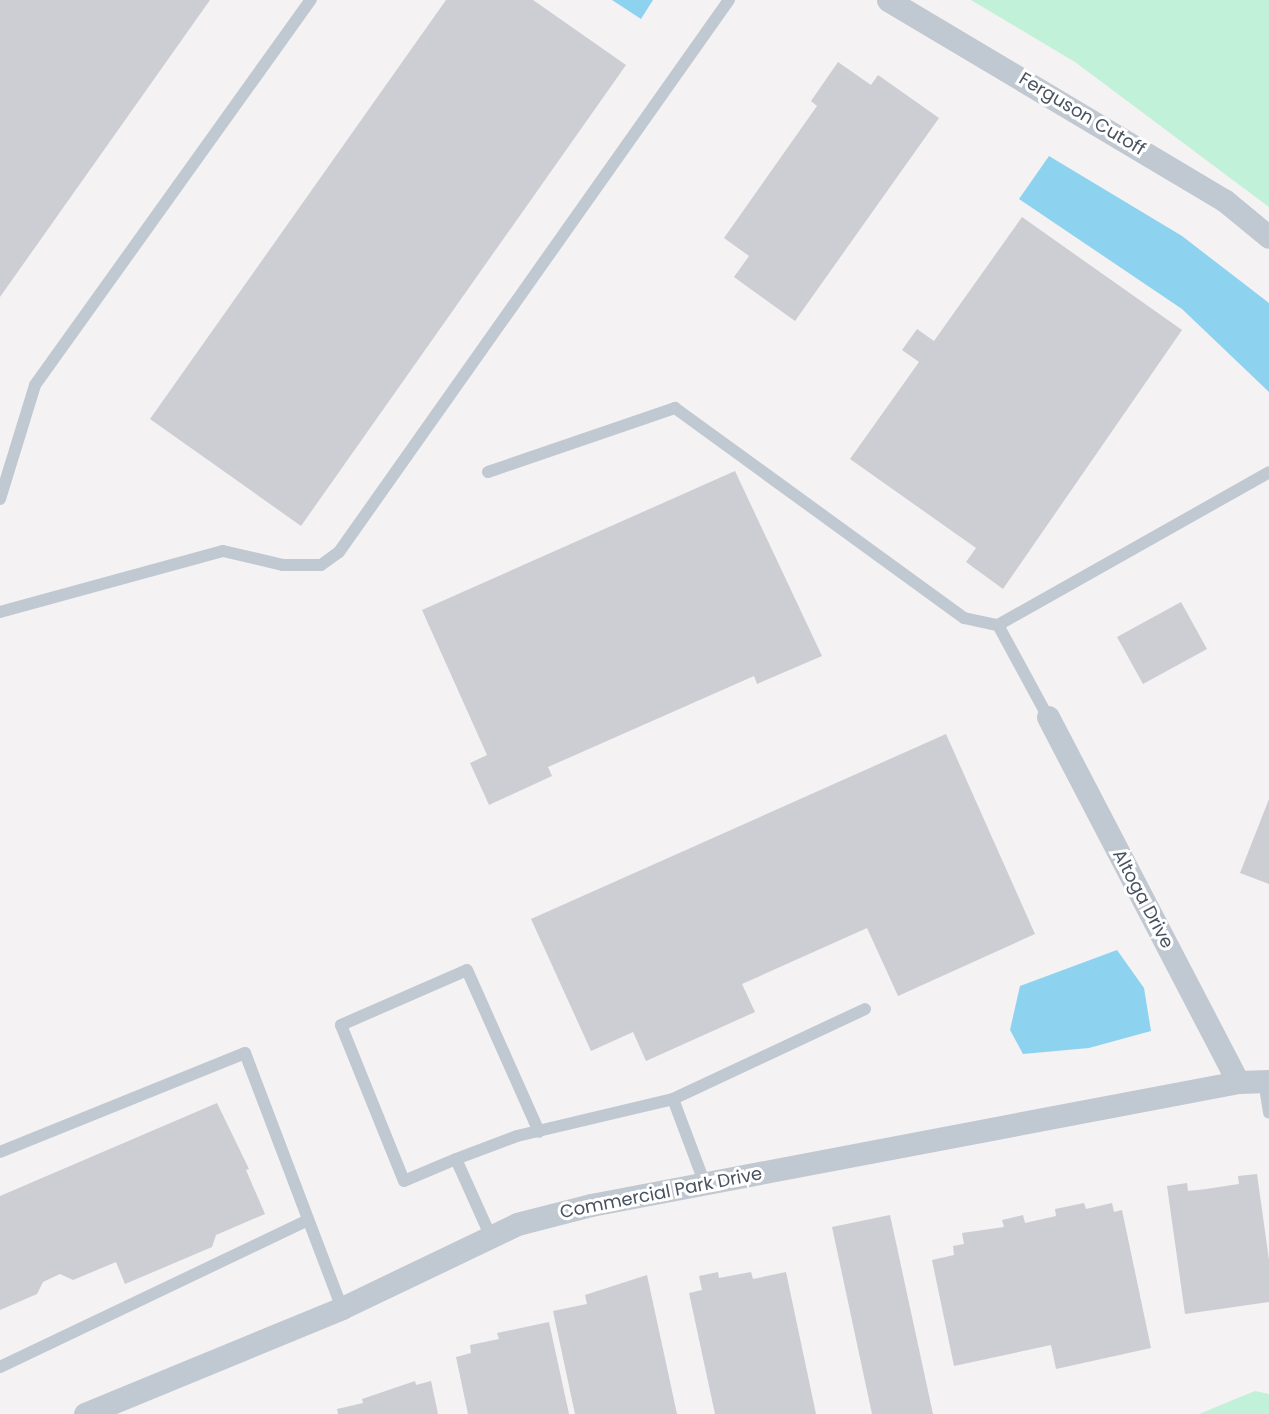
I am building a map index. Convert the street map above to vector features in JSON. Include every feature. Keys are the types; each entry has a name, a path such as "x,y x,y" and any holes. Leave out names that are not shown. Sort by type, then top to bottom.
{"street":[{"name":"Ferguson Cutoff","path":"888,0 1224,200 1269,237"},
{"name":"Altoga Drive","path":"1048,717 1238,1082"},
{"name":"Commercial Park Drive","path":"85,1414 342,1308 517,1224 591,1205 1238,1082 1267,1081"}],"lane":[{"path":"0,499 35,385 311,0"},
{"path":"0,612 223,551 283,565 321,565 339,552 729,0"},
{"path":"488,472 675,408 964,618 998,625 1269,472"},
{"path":"998,625 1048,717"},
{"path":"539,1132 467,971 341,1025 404,1181 456,1159 539,1132 673,1099 865,1009"},
{"path":"0,1152 245,1053 342,1308"},
{"path":"1267,1081 1269,1113"},
{"path":"673,1099 705,1184"},
{"path":"456,1159 491,1237"},
{"path":"0,1367 308,1220"}],"green space":[{"path":"971,0 1269,0 1269,207 1075,62"},
{"path":"1255,1391 1269,1394 1269,1414 1199,1414"}],"water":[{"path":"612,0 653,0 641,19"},
{"path":"1049,156 1182,236 1269,303 1269,392 1182,309 1019,199"},
{"path":"1117,950 1144,988 1151,1031 1089,1048 1023,1054 1010,1030 1020,986"}],"building":[{"path":"0,0 210,0 0,297"},
{"path":"446,0 533,0 626,65 301,526 150,419"},
{"path":"838,62 871,85 878,75 939,118 795,321 734,277 749,256 724,238 817,106 811,101"},
{"path":"1022,217 1182,330 1003,589 966,562 976,548 850,459 919,362 902,350 917,329 934,341"},
{"path":"735,471 822,656 757,684 754,676 548,767 552,776 489,805 470,763 487,755 422,610"},
{"path":"1181,602 1207,649 1143,684 1117,637"},
{"path":"946,734 1035,934 898,996 867,928 742,984 755,1012 646,1061 633,1032 591,1051 531,919"},
{"path":"1269,799 1269,884 1240,873"},
{"path":"217,1103 249,1169 246,1170 265,1214 216,1235 212,1247 125,1284 116,1262 73,1280 60,1274 43,1282 37,1294 0,1310 0,1196"},
{"path":"1257,1174 1269,1260 1269,1302 1185,1314 1167,1186 1187,1183 1188,1191 1206,1189 1239,1184 1238,1176"},
{"path":"1084,1203 1086,1209 1112,1203 1114,1212 1122,1210 1151,1348 1056,1369 1051,1345 954,1366 932,1260 954,1255 953,1246 964,1244 962,1233 1004,1227 1002,1220 1023,1215 1025,1223 1056,1216 1055,1209"},
{"path":"890,1215 933,1414 872,1414 832,1227"},
{"path":"718,1272 719,1278 751,1272 753,1279 786,1272 816,1414 715,1414 689,1293 702,1290 699,1276"},
{"path":"647,1275 677,1414 575,1414 553,1311 587,1304 585,1295"},
{"path":"549,1322 569,1414 468,1414 456,1357 471,1353 470,1345 499,1339 497,1333"},
{"path":"415,1381 416,1385 431,1381 438,1414 338,1414 337,1409 363,1403 362,1399"}]}
